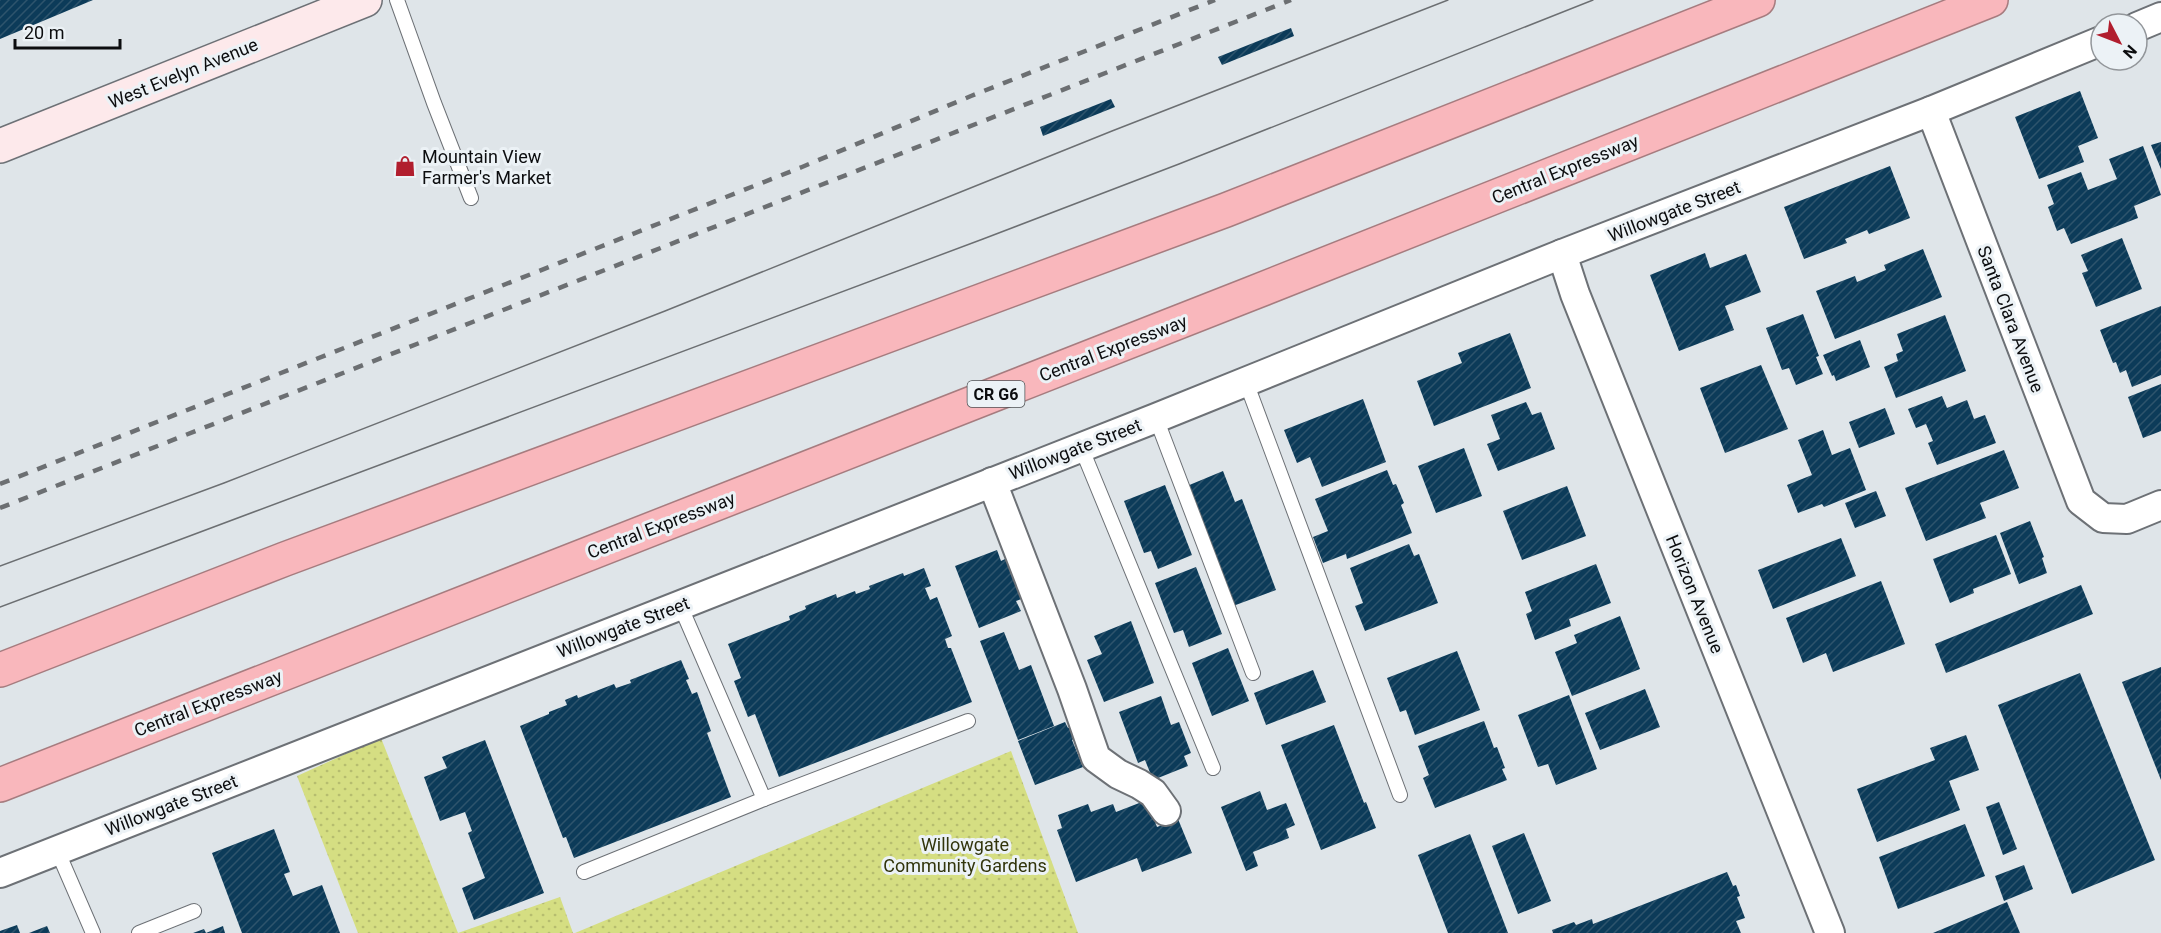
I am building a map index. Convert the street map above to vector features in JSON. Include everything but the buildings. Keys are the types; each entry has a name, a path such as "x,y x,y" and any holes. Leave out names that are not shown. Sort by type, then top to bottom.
{"highway":[{"path":"0,670 285,559 1226,210 1758,0"},
{"name":"Central Expressway","path":"0,785 1991,0"}],"main road":[{"name":"West Evelyn Avenue","path":"0,146 365,0"}],"street":[{"name":"Willowgate Street","path":"0,873 1156,418 1562,254 1931,111 2089,47"},
{"name":"Santa Clara Avenue","path":"1931,111 2081,501 2103,518 2127,519 2161,506"},
{"name":"Horizon Avenue","path":"1562,254 1575,294 1830,933"},
{"path":"992,482 1072,689 1096,758 1118,774 1153,793 1167,811"}],"lane":[{"path":"397,0 471,198"},
{"path":"1246,382 1400,795"},
{"path":"1156,418 1253,673"},
{"path":"1082,447 1213,768"},
{"path":"680,605 764,799"},
{"path":"584,872 764,799 968,721"},
{"path":"57,850 93,933"},
{"path":"139,933 194,910"}],"green space":[{"path":"381,738 458,933 358,933 297,776"},
{"name":"Willowgate Community Gardens","path":"1011,751 1078,933 575,933"},
{"path":"560,897 573,933 458,933"}],"tram line":[{"path":"0,566 224,483 665,311 1112,131 1448,0"},
{"path":"0,607 983,239 1593,0"}],"railway":[{"path":"0,484 802,167 971,96 1215,0"},
{"path":"0,508 1291,0"}],"place":[{"name":"Mountain View Farmer's Market","path":"405,166"}]}
